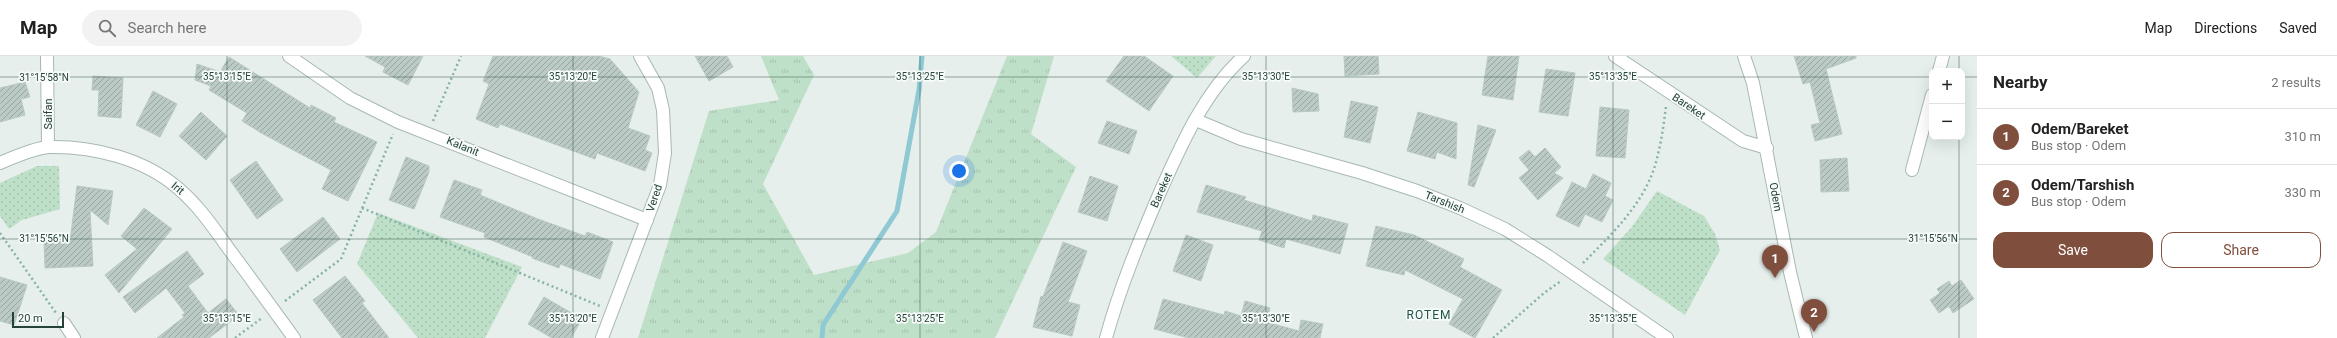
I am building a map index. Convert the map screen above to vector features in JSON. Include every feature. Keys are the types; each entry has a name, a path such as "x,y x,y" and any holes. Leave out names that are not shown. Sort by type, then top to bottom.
{"street":[{"name":"Saifan","path":"48,56 48,147"},
{"name":"Kalanit","path":"289,56 350,98 398,122 428,132 647,220"},
{"name":"Vered","path":"602,338 660,185 666,128 658,88 640,56"},
{"name":"Bareket","path":"1106,338 1120,289 1143,230 1178,151 1210,97 1234,65 1244,56"},
{"name":"Bareket","path":"1615,56 1743,141 1767,148"},
{"name":"Odem","path":"1744,56 1752,83 1767,148 1790,272 1806,338"},
{"path":"1939,68 1943,56"},
{"path":"1912,170 1930,104"},
{"name":"Tarshish","path":"1196,120 1241,139 1362,173 1453,205 1505,229 1573,272 1667,338"},
{"name":"Irit","path":"0,163 48,147 81,149 111,154 133,161 162,176 178,188 202,212 294,338"},
{"path":"64,323 74,338"}],"path":[{"path":"428,132 460,56"},
{"path":"1493,338 1544,293 1573,272 1616,229 1643,193 1658,156 1669,92"},
{"path":"235,338 341,259 398,122"},
{"path":"362,208 613,311"},
{"path":"0,233 64,323"}],"green space":[{"path":"761,56 803,56 814,75 763,184 814,275 908,253 936,232 1007,56 1054,56 1031,134 1076,167 995,338 638,338 709,111 779,100"},
{"path":"1171,56 1216,56 1197,78"},
{"path":"37,166 59,166 60,209 22,220 9,229 0,216 0,183"},
{"path":"1657,191 1704,216 1715,234 1720,250 1685,315 1603,259 1631,228"},
{"path":"378,213 522,267 485,338 418,338 357,264"}],"building":[{"path":"365,56 423,56 408,85 383,72 385,67"},
{"path":"493,56 599,56 610,59 639,92 628,128 650,136 645,150 652,153 645,171 597,153 595,159 500,124 498,128 476,119 489,84 483,81"},
{"path":"695,56 727,56 733,67 709,81"},
{"path":"1124,56 1144,56 1173,76 1149,111 1106,81"},
{"path":"1344,56 1378,56 1379,74 1345,76"},
{"path":"1488,56 1519,56 1513,100 1482,95"},
{"path":"1794,56 1856,56 1856,58 1826,69 1842,134 1815,141 1811,125 1820,123 1810,82 1803,84"},
{"path":"229,57 310,108 311,105 336,118 334,122 377,142 348,201 322,189 331,170 263,134 242,121 247,113 209,90 211,86 195,80 197,64 220,72"},
{"path":"1546,69 1575,73 1568,116 1539,112"},
{"path":"93,76 123,78 121,118 98,116 99,90 92,90"},
{"path":"25,82 30,97 21,99 25,115 0,122 0,88"},
{"path":"1292,88 1318,94 1319,111 1293,112"},
{"path":"153,91 177,104 160,137 136,125"},
{"path":"1351,101 1378,107 1370,143 1344,137"},
{"path":"1600,107 1629,110 1625,158 1596,156"},
{"path":"201,112 227,136 206,160 179,136"},
{"path":"1418,112 1457,123 1456,159 1437,152 1435,159 1407,151"},
{"path":"1107,121 1137,131 1129,154 1098,143"},
{"path":"1478,125 1496,130 1474,187 1468,185"},
{"path":"1545,148 1561,167 1554,173 1563,178 1538,200 1519,178 1529,170 1519,158 1529,150 1535,157"},
{"path":"406,157 429,166 429,172 414,209 389,200"},
{"path":"1847,158 1849,191 1821,192 1820,160"},
{"path":"256,161 283,200 257,219 230,180"},
{"path":"1593,174 1611,183 1605,196 1613,200 1602,222 1585,214 1579,227 1556,216 1572,182 1586,189"},
{"path":"1090,176 1118,186 1107,221 1078,212"},
{"path":"454,180 482,190 480,195 538,219 585,236 587,232 613,242 600,279 560,264 559,268 532,258 533,257 484,237 485,233 440,217"},
{"path":"1206,185 1246,197 1244,200 1312,221 1313,215 1348,224 1340,254 1286,239 1284,248 1259,240 1262,231 1197,212"},
{"path":"77,186 113,191 108,225 90,210 93,266 45,268 44,242 70,241"},
{"path":"144,208 172,229 119,293 105,275 137,249 121,236"},
{"path":"323,217 340,239 297,272 280,249"},
{"path":"1376,226 1414,235 1464,259 1460,267 1502,290 1475,338 1449,324 1463,299 1405,270 1404,275 1366,266"},
{"path":"1186,235 1213,245 1201,281 1173,271"},
{"path":"1063,242 1087,251 1068,302 1080,305 1072,336 1033,327 1041,296 1043,297"},
{"path":"187,251 204,274 188,286 208,313 226,299 239,315 209,338 157,338 184,317 182,315 185,313 166,288 135,313 123,297"},
{"path":"345,276 365,301 362,303 389,338 342,338 313,300"},
{"path":"0,277 27,285 14,325 0,321"},
{"path":"1961,280 1974,299 1953,313 1949,306 1939,313 1930,300 1940,293 1937,289 1949,281 1952,286"},
{"path":"544,297 582,319 571,338 552,338 528,324"},
{"path":"1163,299 1224,315 1225,311 1241,316 1245,301 1270,308 1266,322 1299,331 1301,320 1323,324 1320,338 1189,338 1154,329"}],"waterway":[{"path":"822,338 823,325 897,211 919,90 922,56"}],"place":[{"name":"Odem/Bareket","path":"1775,278"},
{"name":"Odem/Tarshish","path":"1814,332"}],"district":[{"name":"ROTEM","path":"1429,315"}]}
